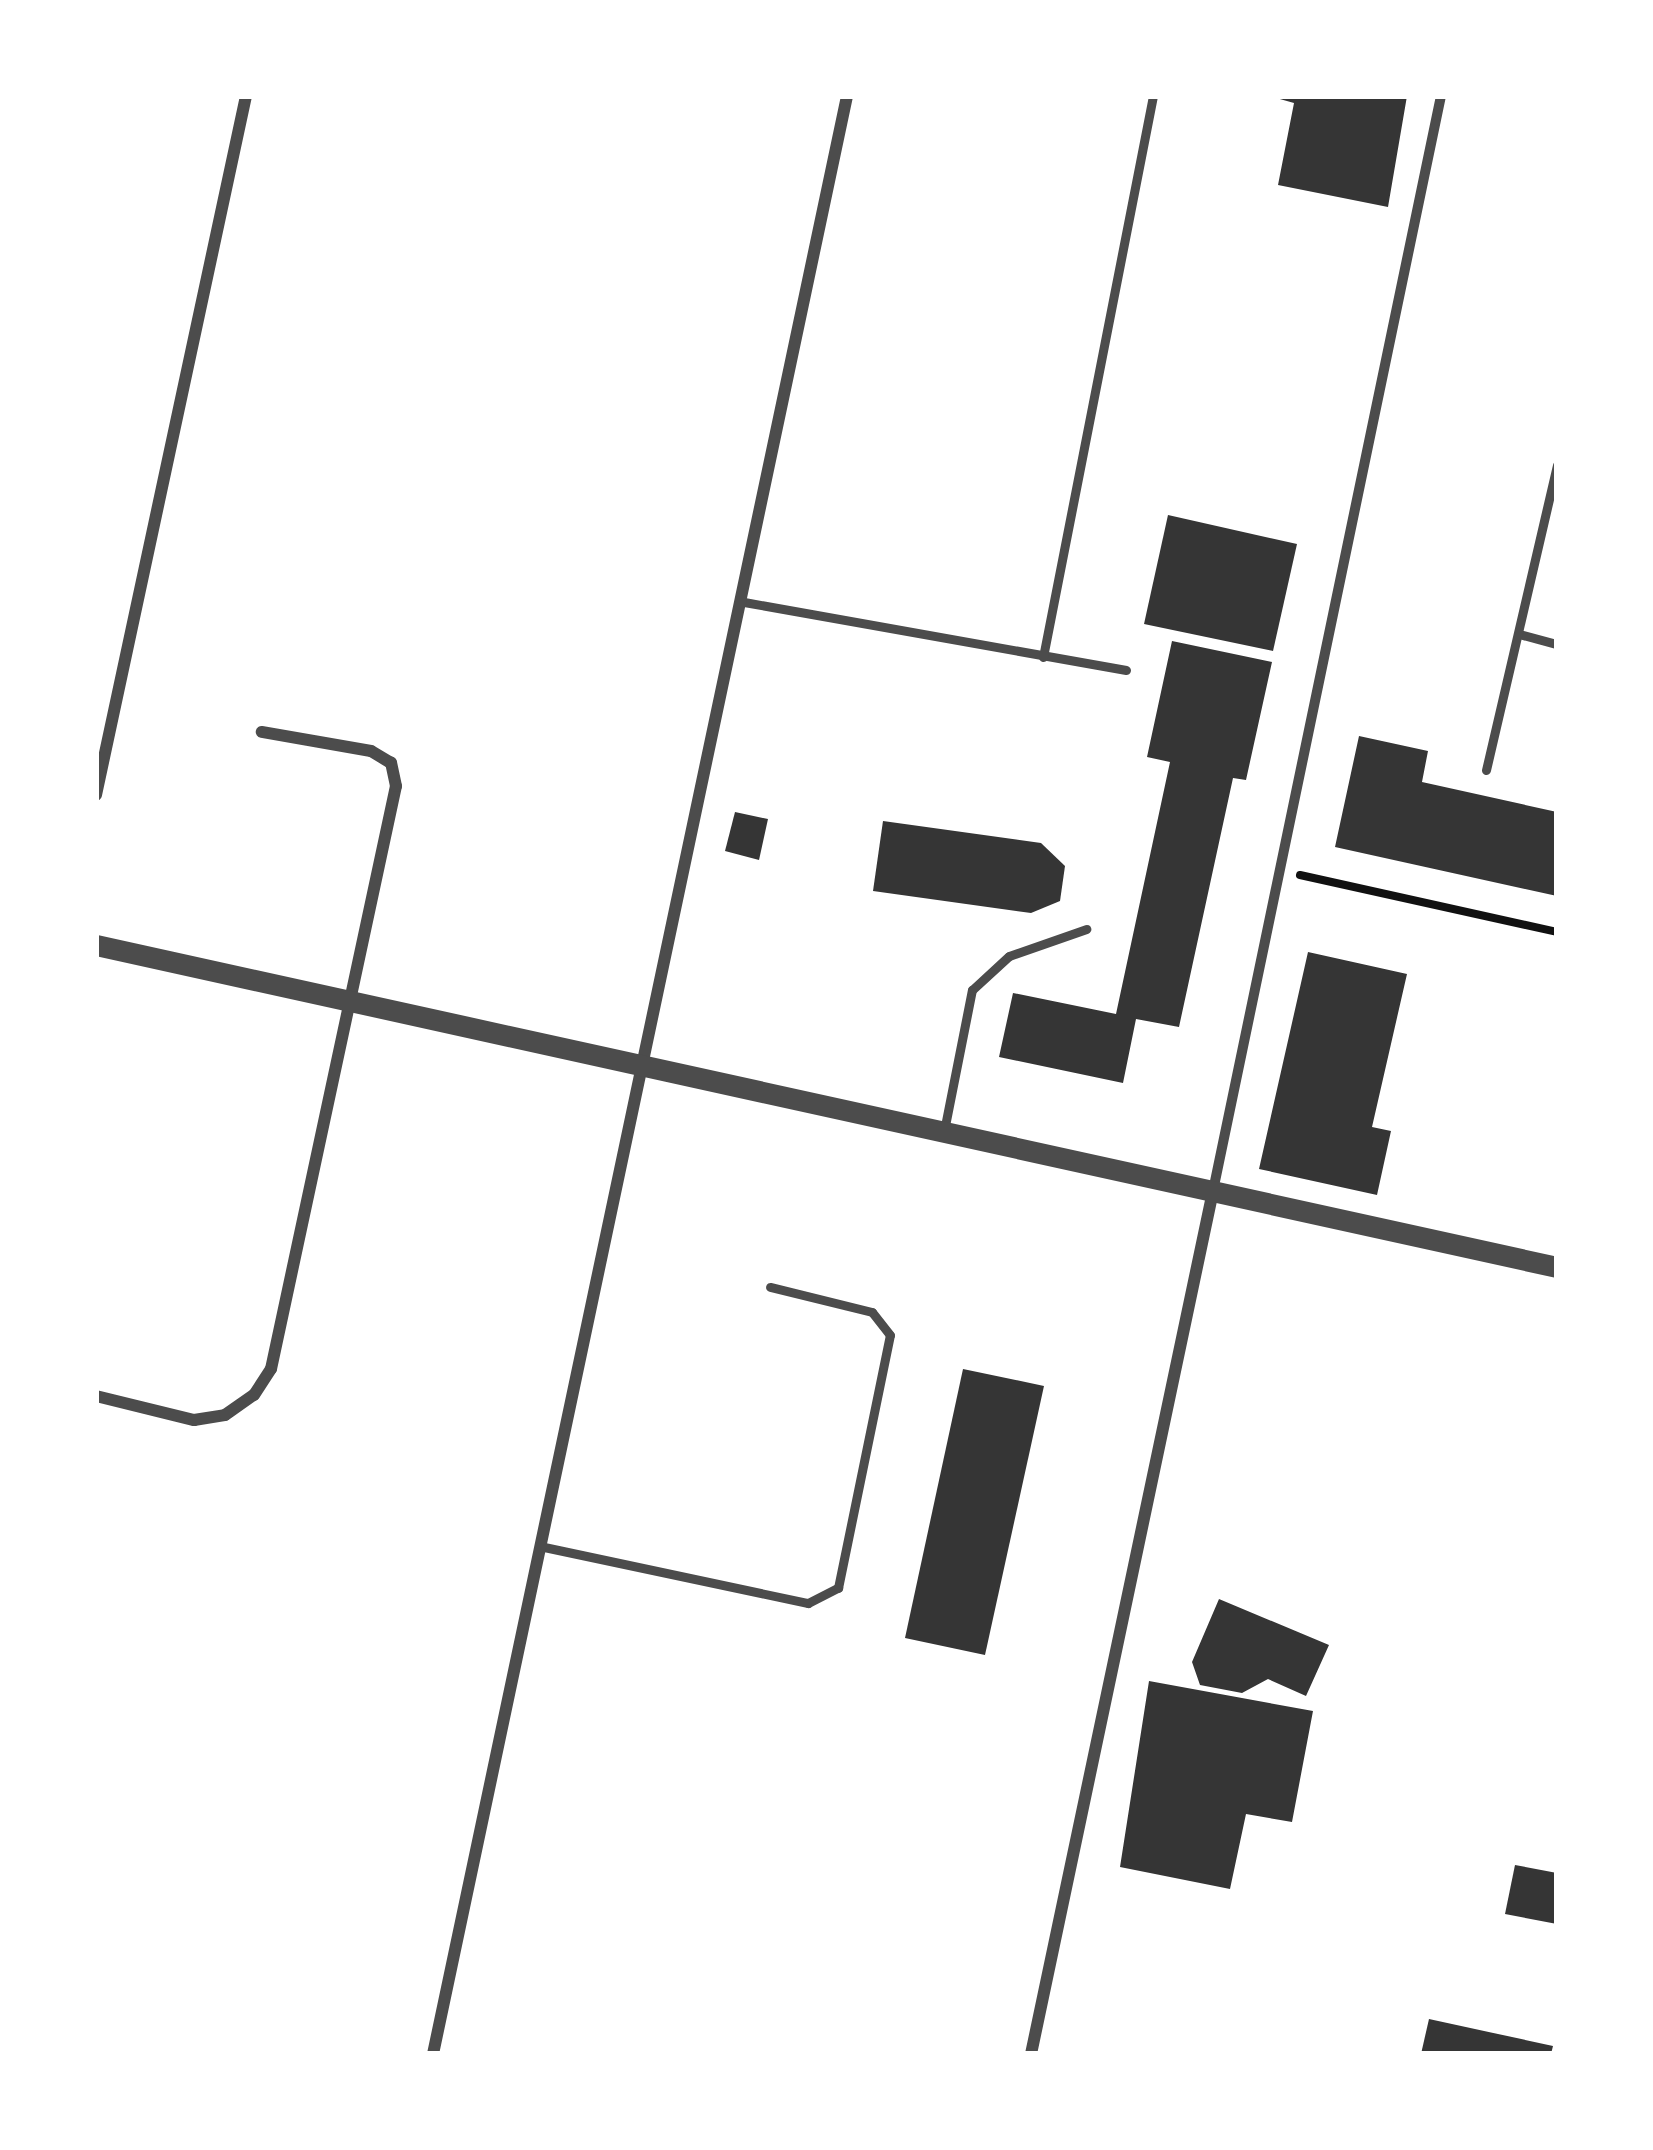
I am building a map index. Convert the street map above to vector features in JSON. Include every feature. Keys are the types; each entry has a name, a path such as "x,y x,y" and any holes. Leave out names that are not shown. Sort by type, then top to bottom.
{"street":[{"path":"96,795 101,745 246,96"},
{"path":"433,2054 744,602 847,96"},
{"path":"1031,2054 1441,96"},
{"path":"96,1396 194,1420 225,1415 254,1395 271,1369 396,786 391,763 370,751 262,732"},
{"path":"96,945 1557,1267"}],"lane":[{"path":"1043,657 1153,96"},
{"path":"1486,770 1557,465"},
{"path":"744,602 1126,670"},
{"path":"1520,634 1557,644"},
{"path":"944,1131 972,990 1009,956 1086,928"},
{"path":"544,1547 808,1603 838,1588 890,1335 872,1312 770,1287"}],"path":[{"path":"1281,871 1557,932"}],"building":[{"path":"1269,96 1407,96 1388,207 1278,185 1294,103"},
{"path":"1168,515 1297,544 1273,651 1144,624"},
{"path":"1172,641 1272,662 1246,780 1233,778 1179,1027 1136,1019 1123,1083 999,1057 1013,993 1116,1014 1170,762 1147,757"},
{"path":"1359,736 1428,751 1422,782 1557,812 1557,896 1335,847"},
{"path":"735,812 768,819 759,860 725,851"},
{"path":"883,821 1041,843 1065,866 1060,901 1031,913 873,891"},
{"path":"1308,952 1407,974 1372,1127 1391,1131 1377,1195 1259,1169"},
{"path":"963,1369 1044,1386 985,1655 905,1638"},
{"path":"1219,1599 1329,1645 1306,1696 1268,1679 1242,1693 1200,1685 1192,1662"},
{"path":"1149,1681 1313,1711 1292,1822 1246,1814 1230,1889 1120,1867"},
{"path":"1515,1865 1557,1873 1557,1924 1505,1914"},
{"path":"1429,2019 1553,2046 1551,2054 1421,2054"}]}
